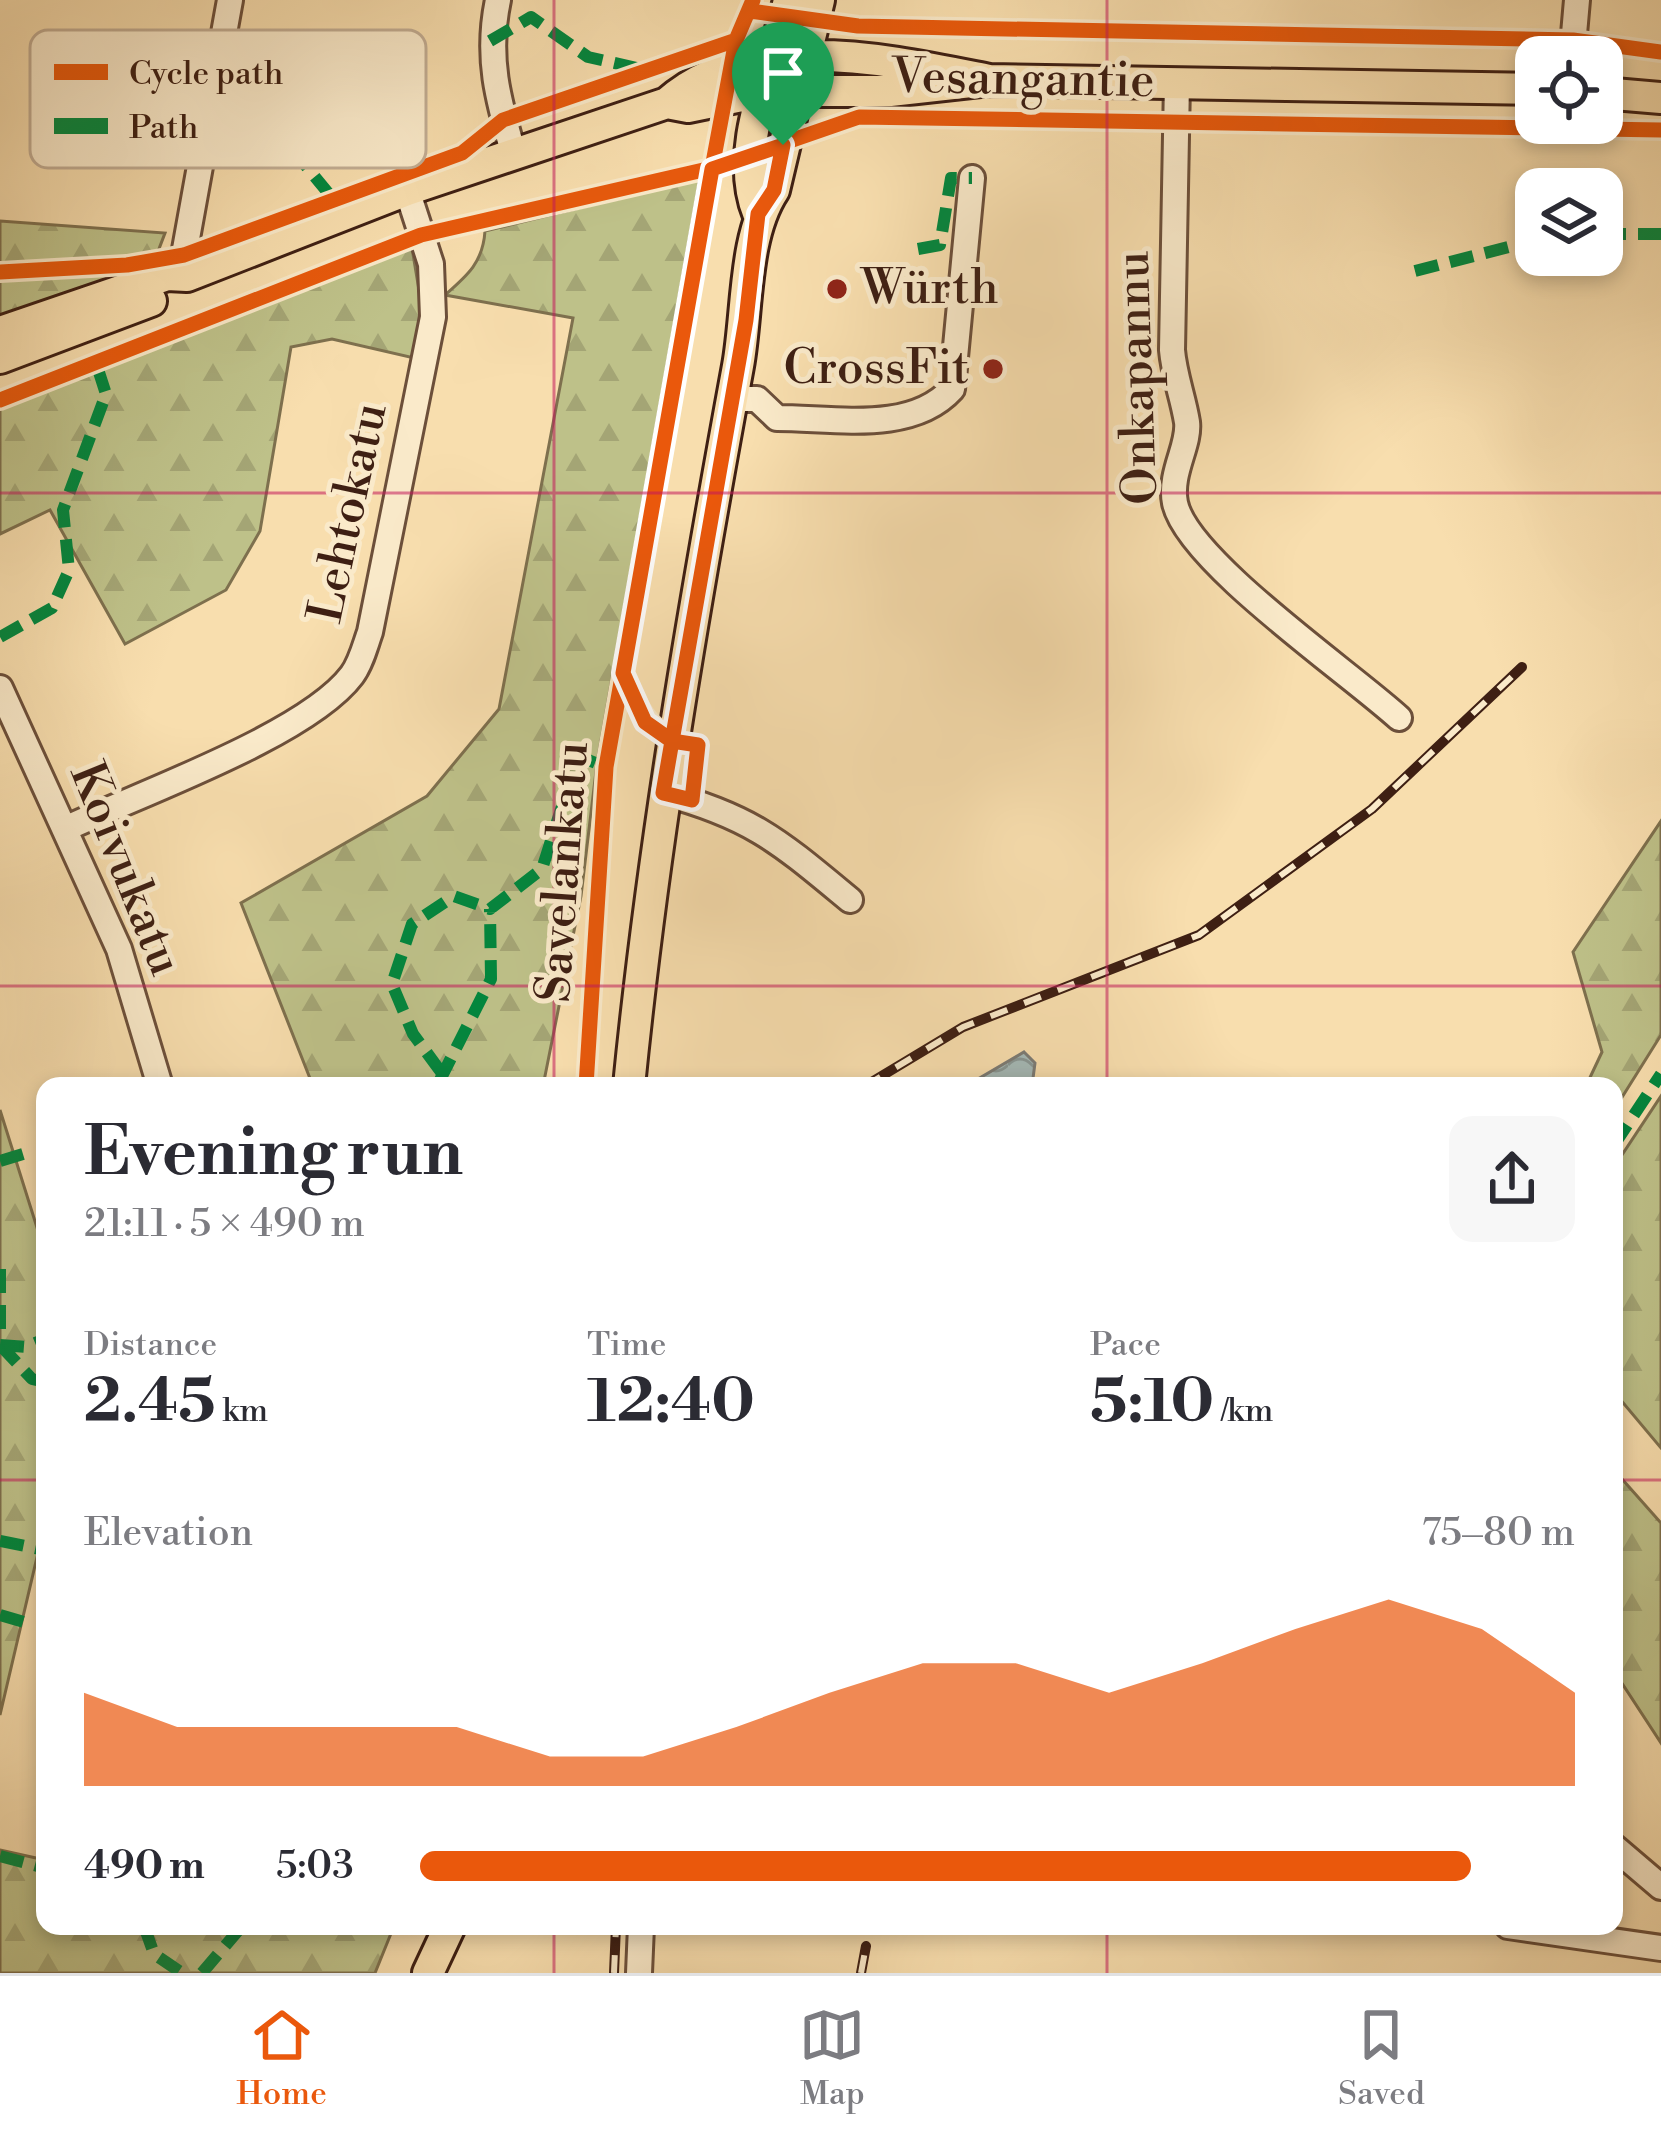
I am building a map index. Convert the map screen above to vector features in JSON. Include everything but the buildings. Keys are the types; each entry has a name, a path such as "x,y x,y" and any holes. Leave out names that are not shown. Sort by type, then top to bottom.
{"main road":[{"path":"785,74 789,0"},
{"path":"785,74 819,0"},
{"name":"Vesangantie","path":"0,332 167,275 187,276 407,190 667,103 688,107 785,74 890,91 989,80 1515,88"},
{"name":"Savelankatu","path":"629,1077 663,793 732,399 758,214 747,186 748,157 785,74"},
{"path":"1623,94 1661,98"},
{"name":"Vesangantie","path":"0,358 84,331 174,291 187,276"},
{"path":"428,1973 446,1935"}],"street":[{"path":"225,30 230,0"},
{"path":"498,0 490,41 491,74 514,155"},
{"path":"1574,36 1577,0"},
{"name":"Onkapannu","path":"1177,82 1172,350 1188,426 1175,462 1175,504 1200,550 1399,718"},
{"path":"187,276 184,255 200,168"},
{"path":"732,399 757,399 777,418 910,418 937,405 952,388 972,178"},
{"name":"Lehtokatu","path":"67,828 276,731 324,703 354,673 370,632 433,317 431,264 407,190"},
{"name":"Koivukatu","path":"0,688 119,949 157,1077"},
{"path":"663,793 731,812 776,839 850,900"},
{"path":"1623,1855 1661,1887"},
{"path":"639,1973 641,1935"},
{"path":"1571,1935 1661,1948"}],"green space":[{"path":"700,178 597,763 581,896 545,1077 309,1077 241,903 427,796 499,709 573,318 445,295 473,267 485,231"},
{"path":"0,221 165,233 154,262 0,318"},
{"path":"412,248 422,308 414,358 332,339 291,347 260,531 226,590 125,644 50,510 0,534 0,405"},
{"path":"1661,821 1661,1035 1623,1096 1623,1077 1590,1077 1602,1052 1573,952"},
{"path":"1661,1096 1661,1448 1623,1403 1623,1153"},
{"path":"0,1110 36,1224 36,1561 0,1715"},
{"path":"1623,1480 1661,1523 1661,1743 1623,1685"},
{"path":"0,1850 36,1858 36,1935 390,1935 375,1973 0,1973"}],"water":[{"path":"1024,1052 1035,1063 1033,1077 981,1077"}],"railway":[{"path":"880,1077 963,1027 1199,935 1372,809 1522,667"},
{"path":"614,1973 616,1935"},
{"path":"861,1973 866,1946"}],"marked path":[{"path":"490,41 531,17 588,57 637,68"},
{"path":"308,168 334,200"},
{"path":"918,249 940,245 951,178 972,178"},
{"path":"1623,234 1661,234"},
{"path":"1415,271 1515,245"},
{"path":"0,637 52,608 69,570 63,510 106,394 97,366"},
{"path":"441,1072 413,1034 392,984 412,924 454,896 490,909 542,869 578,756 606,767"},
{"path":"442,1077 491,979 490,909"},
{"path":"1623,1131 1661,1074"},
{"path":"0,1161 23,1154"},
{"path":"0,1269 0,1339"},
{"path":"0,1345 36,1343"},
{"path":"0,1345 36,1380"},
{"path":"0,1541 36,1548"},
{"path":"0,1615 31,1624"},
{"path":"0,1856 36,1866"},
{"path":"147,1935 154,1954 182,1973"},
{"path":"202,1973 234,1935"}],"cycle path":[{"path":"587,1077 606,767 736,40 753,0"},
{"path":"750,11 858,26 1573,40 1661,52"},
{"path":"426,166 462,153 503,120 736,40"},
{"path":"0,400 421,235 712,168 859,117 1661,130"},
{"path":"0,272 127,265 184,255 421,168"},
{"path":"624,674 650,722 669,736 698,745 691,800"}],"place":[{"name":"Würth","path":"837,289"},
{"name":"CrossFit","path":"993,369"}],"route":[{"path":"783,145 712,169 623,673 645,722 672,741 663,793 692,800 698,745 672,741 746,320 758,214 774,190 783,145"}]}
